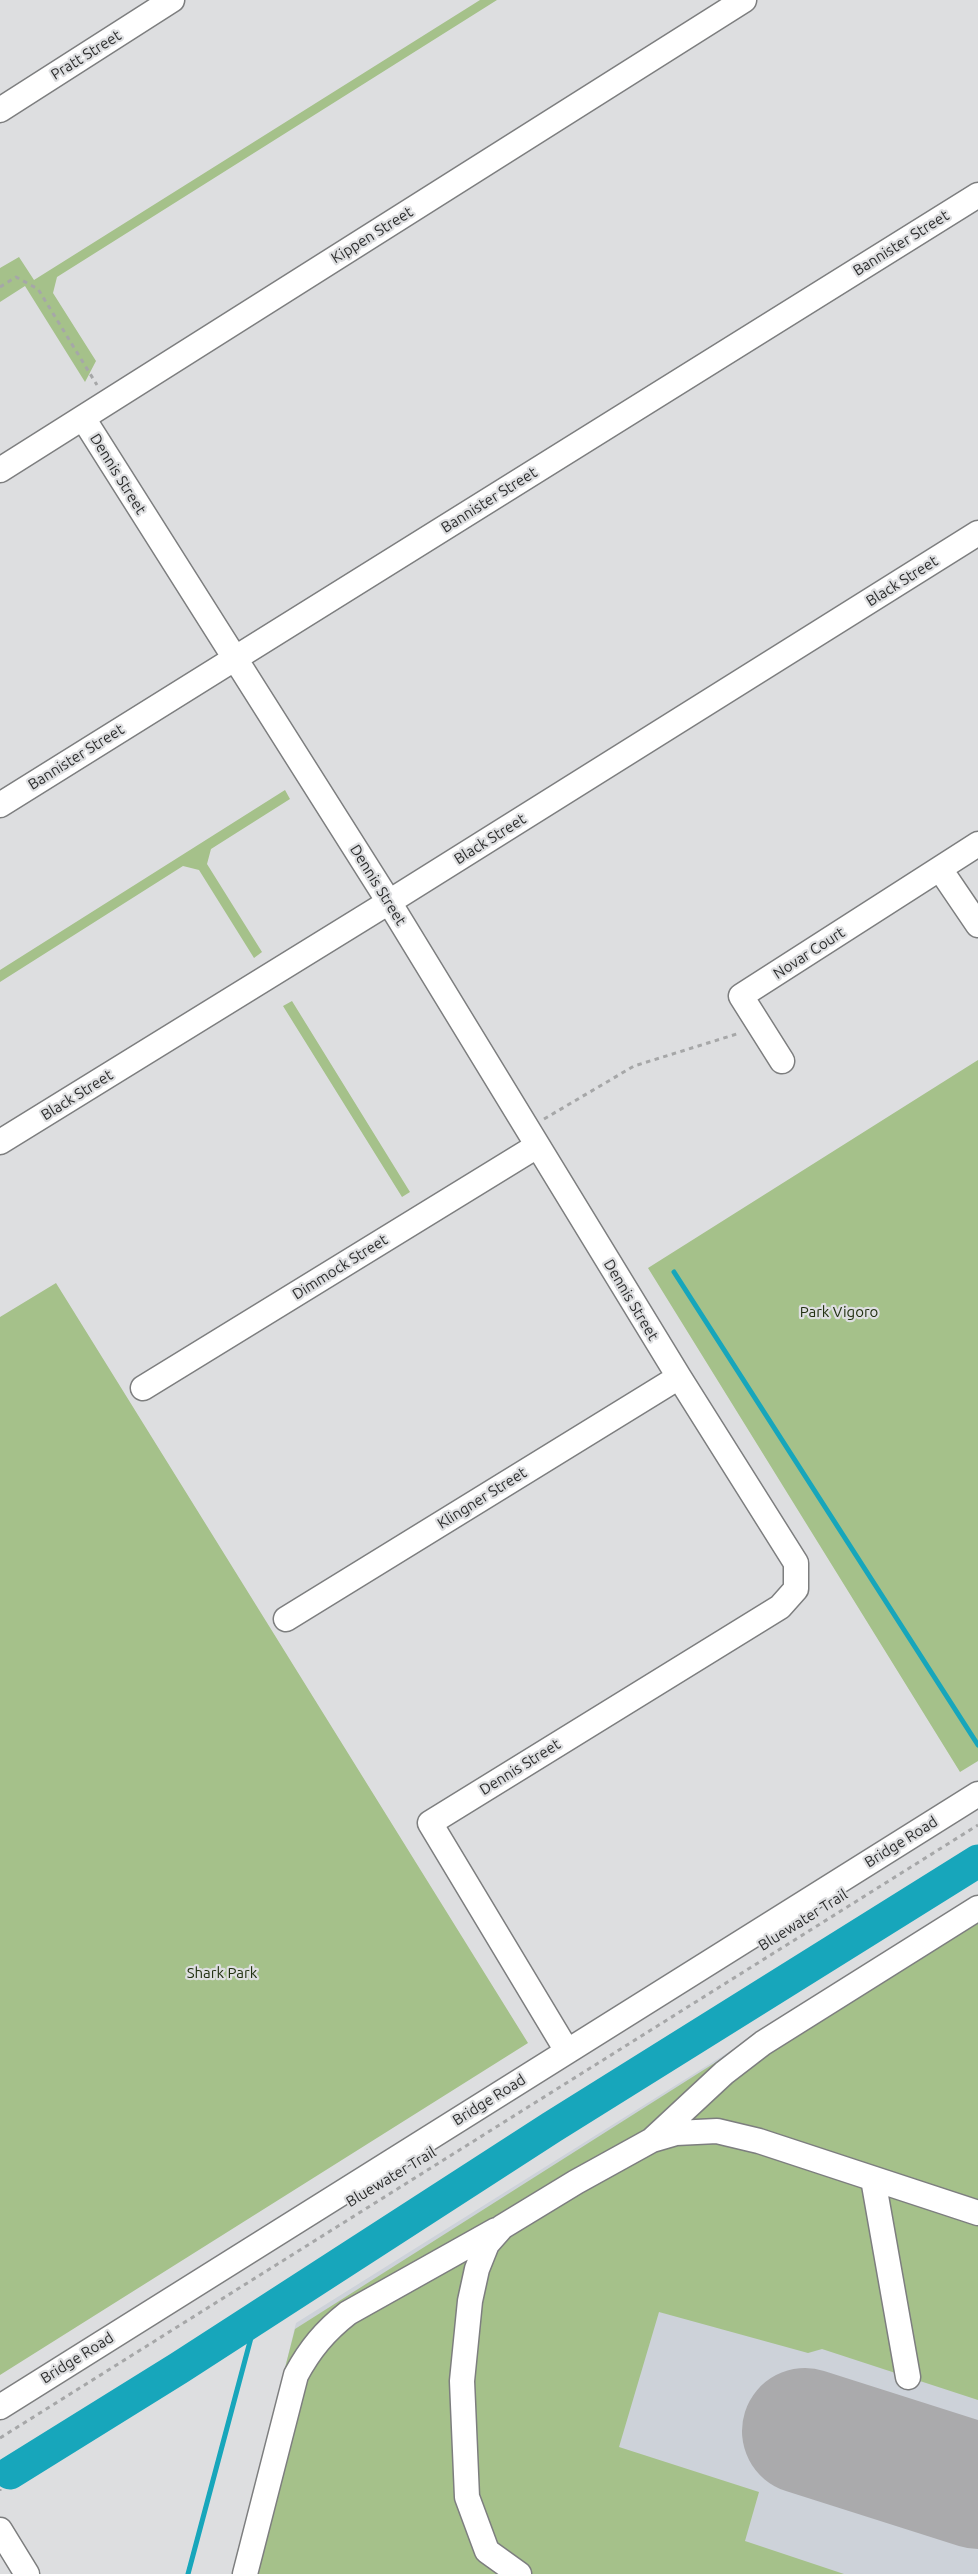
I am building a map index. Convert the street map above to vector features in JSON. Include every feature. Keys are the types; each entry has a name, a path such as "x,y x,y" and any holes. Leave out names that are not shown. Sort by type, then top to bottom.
{"street":[{"name":"Pratt Street","path":"0,110 172,0"},
{"name":"Kippen Street","path":"0,470 744,0"},
{"name":"Bannister Street","path":"0,805 978,195"},
{"name":"Dennis Street","path":"83,418 389,902 679,1377 796,1563 796,1589 780,1607 430,1823 567,2051"},
{"name":"Black Street","path":"0,1142 389,902 978,533"},
{"name":"Novar Court","path":"782,1060 741,996 978,844"},
{"path":"940,869 978,925"},
{"name":"Dimmock Street","path":"143,1388 532,1138"},
{"name":"Klingner Street","path":"286,1619 679,1377"},
{"name":"Bridge Road","path":"0,2407 978,1794"},
{"path":"652,2140 724,2073 763,2043 978,1908"},
{"path":"245,2574 296,2375 310,2350 327,2330 348,2313 652,2140 676,2133 717,2131 759,2141 978,2214"},
{"path":"873,2179 908,2377"},
{"path":"502,2227 484,2253 477,2269 470,2301 462,2381 466,2497 487,2551 519,2574"},
{"path":"0,2530 27,2574"}],"path":[{"path":"0,287 16,277 38,289 108,402"},
{"path":"532,1138 634,1066 761,1027"},
{"name":"Bluewater Trail","path":"0,2438 978,1825"}],"shaded area":[{"path":"978,1896 978,2574 234,2574 296,2323"}],"green space":[{"path":"480,0 497,0 57,277 53,293 96,361 85,382 25,286 0,302 0,268 19,257 34,280"},
{"path":"285,790 290,799 211,849 207,864 262,952 254,958 199,870 183,866 0,982 0,970"},
{"path":"292,1001 410,1192 402,1197 283,1006"},
{"name":"Park Vigoro","path":"978,1060 978,1761 960,1772 648,1268"},
{"name":"Shark Park","path":"56,1283 528,2043 0,2375 0,1317"},
{"path":"978,1896 978,2400 822,2349 808,2353 659,2312 619,2447 759,2492 745,2541 844,2574 232,2574 295,2329"}],"waterway":[{"path":"674,1272 978,1745"},
{"path":"10,2473 179,2368 552,2127 978,1861"},
{"path":"188,2574 256,2319"}],"runway":[{"path":"805,2431 978,2486"}]}
